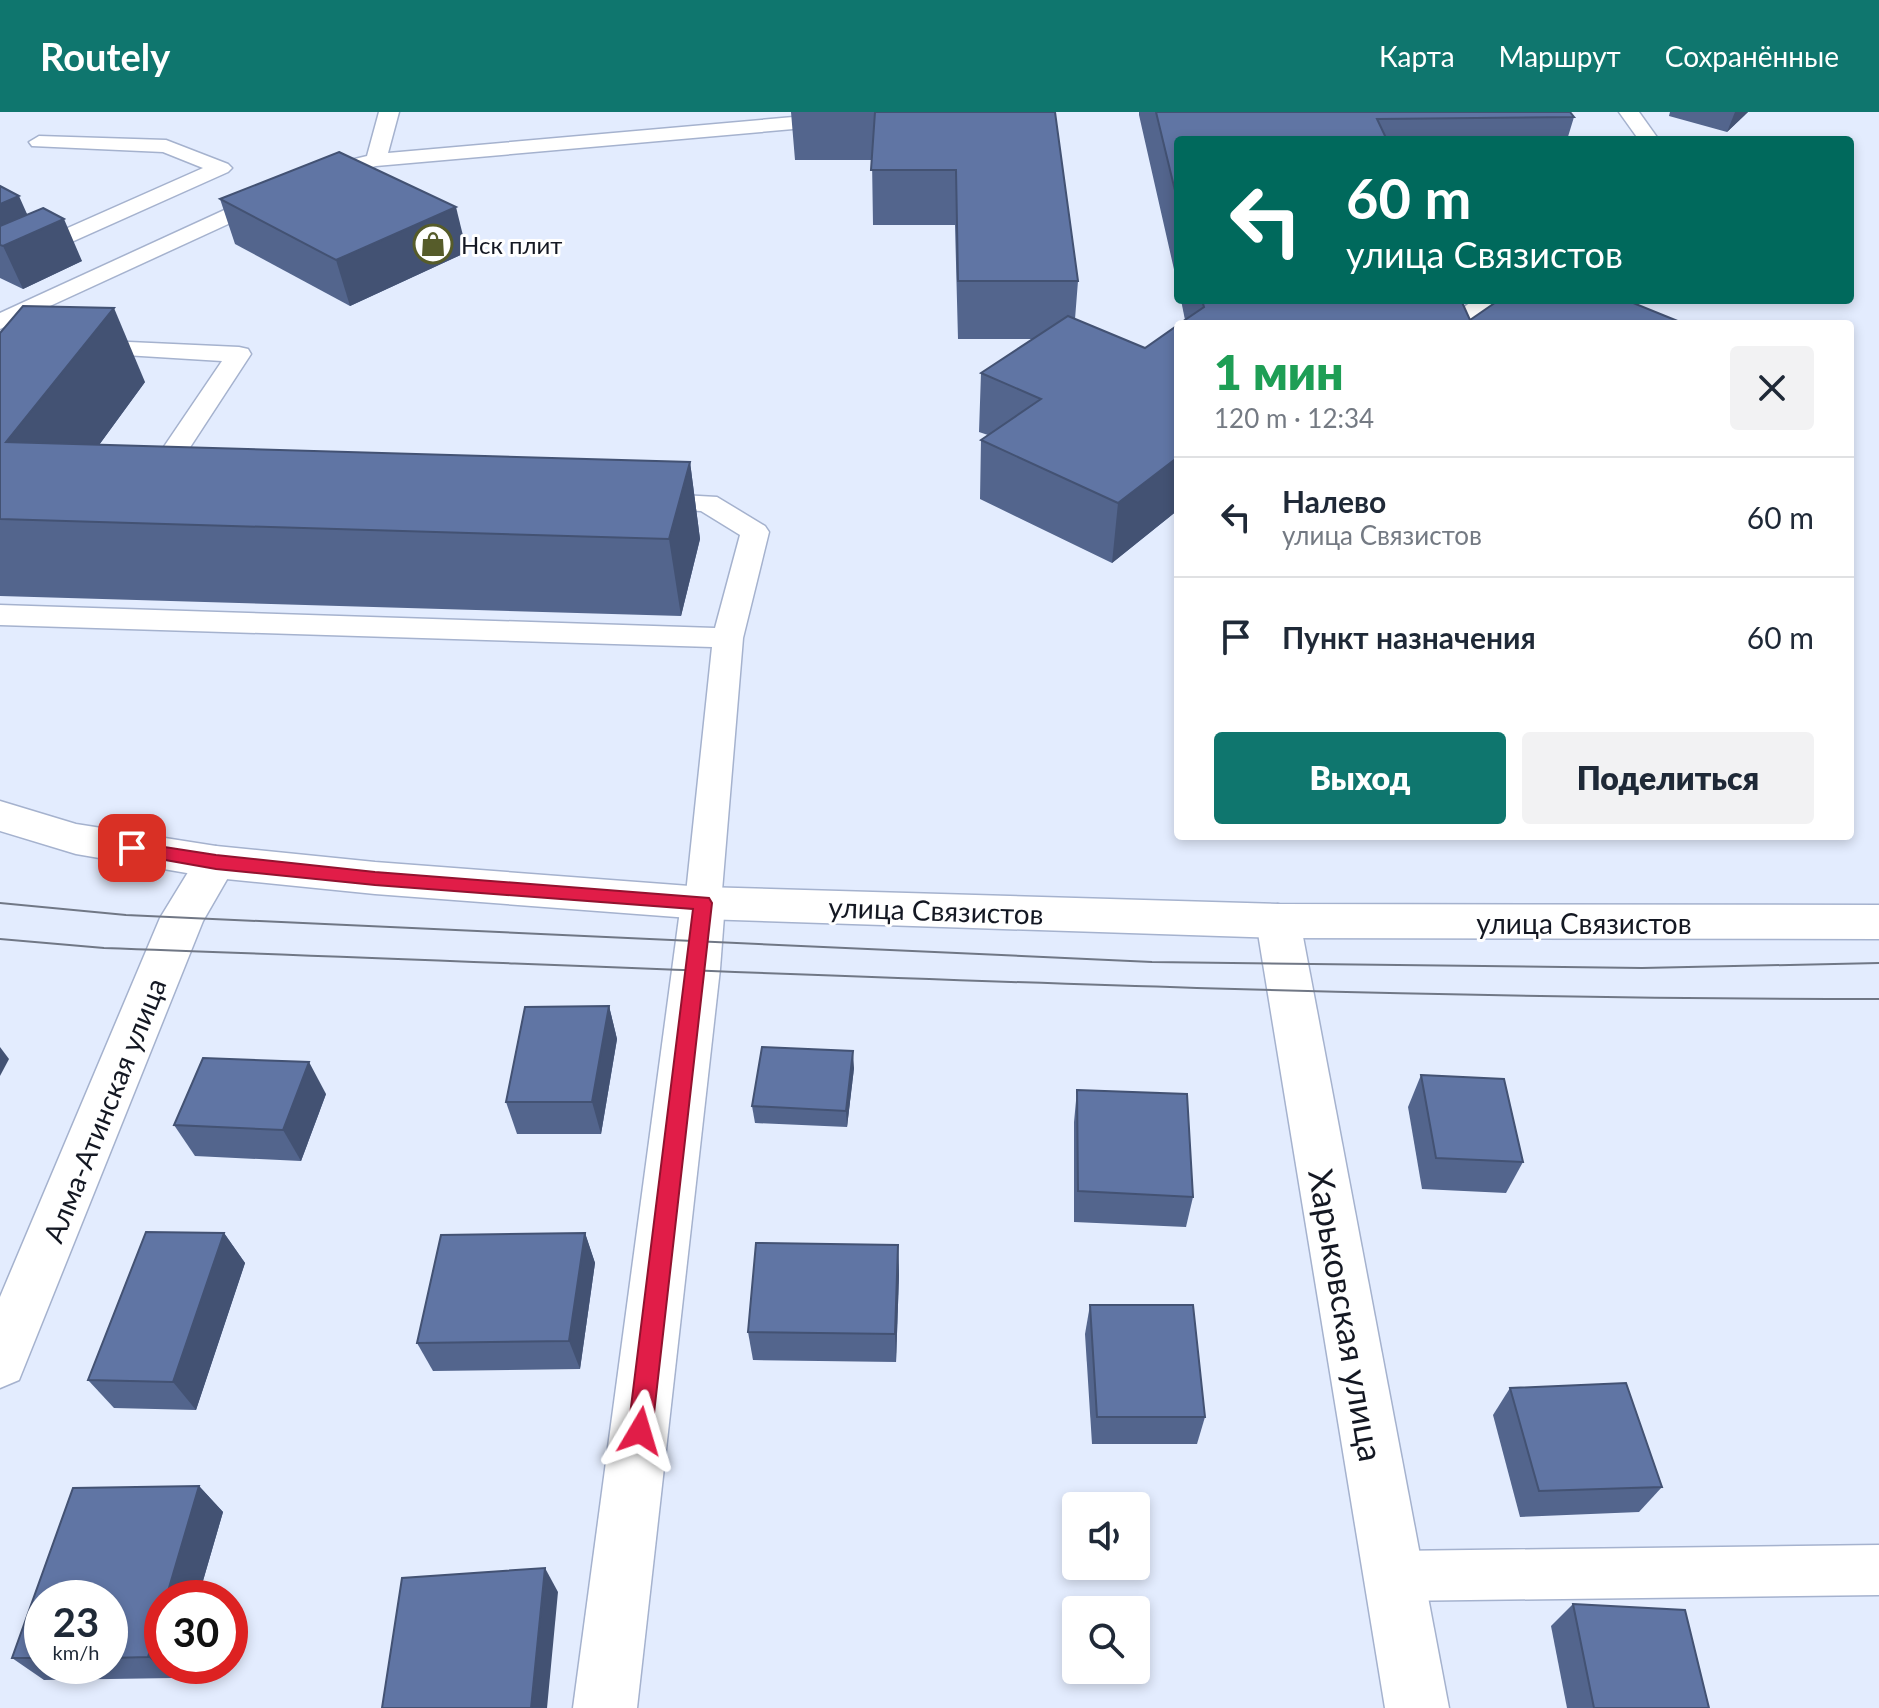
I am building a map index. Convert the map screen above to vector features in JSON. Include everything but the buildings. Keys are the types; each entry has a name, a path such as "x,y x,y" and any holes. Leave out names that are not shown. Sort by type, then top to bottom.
{"street":[{"name":"улица Связистов","path":"0,816 76,839 216,862 375,878 703,903 1278,921 1879,922"},
{"name":"Алма-Атинская улица","path":"0,1362 182,918 216,862"},
{"path":"605,1708 703,903"},
{"name":"Харьковская улица","path":"1278,921 1417,1708"}],"lane":[{"path":"376,160 389,112"},
{"path":"0,322 314,175 376,160 918,112"},
{"path":"1629,112 1646,136"},
{"path":"0,267 221,168 166,146 39,142"},
{"path":"1461,320 1483,304"},
{"path":"58,346 239,354 154,482 185,483"},
{"path":"628,500 707,503 755,532 728,638 703,903"},
{"path":"0,615 728,638"},
{"path":"1394,1576 1879,1570"}],"tram line":[{"path":"0,903 126,915 1152,962 1642,968 1879,963"},
{"path":"0,939 104,948 992,981 1435,994 1879,999"}],"place":[{"name":"Нск плит","path":"433,244"}],"route":[{"path":"132,848 216,862 375,878 703,903 640,1431"}]}
